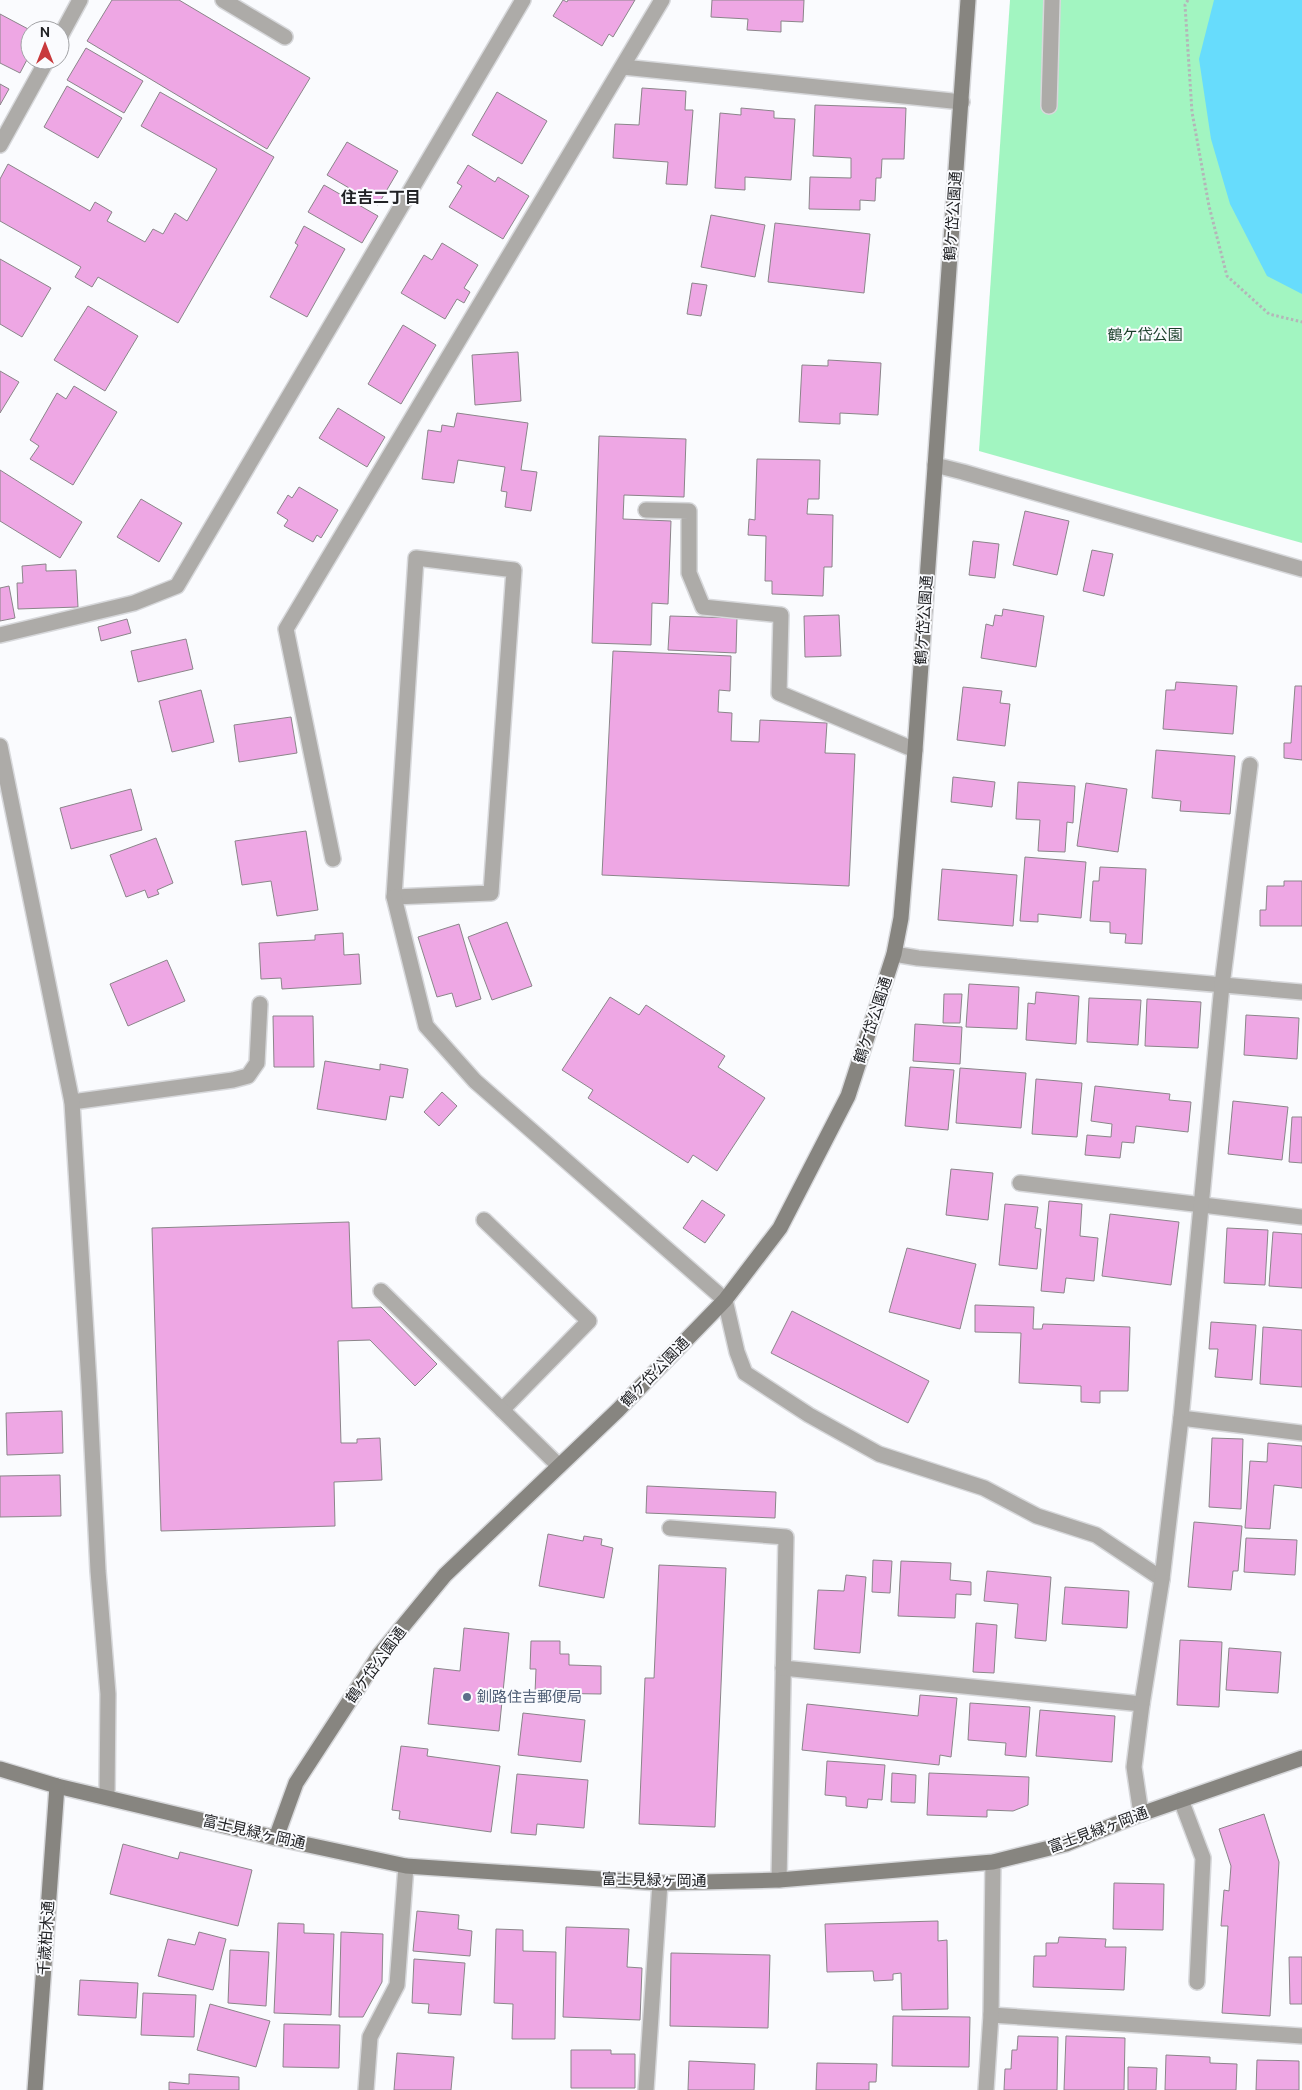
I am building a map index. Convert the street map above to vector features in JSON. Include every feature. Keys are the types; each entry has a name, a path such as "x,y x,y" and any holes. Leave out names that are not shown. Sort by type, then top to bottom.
{"street":[{"path":"69,20 80,0"},
{"path":"223,0 285,37"},
{"path":"0,635 134,603 177,586 523,0"},
{"path":"333,859 286,629 662,0"},
{"name":"鶴ケ岱公園通","path":"276,1838 296,1783 380,1654 445,1576 618,1410 725,1300 780,1228 848,1096 894,954 901,918 915,750 968,0"},
{"path":"1049,106 1052,0"},
{"path":"623,67 962,102"},
{"path":"0,145 41,70"},
{"path":"935,465 1302,570"},
{"path":"646,510 689,511 689,574 702,607 781,615 779,693 915,750"},
{"path":"394,897 492,893 514,570 416,558 394,897 426,1026 475,1081 725,1300 737,1352 745,1373 808,1414 879,1454 984,1488 1037,1516 1096,1535 1162,1578"},
{"path":"0,746 72,1102 98,1571 108,1694 107,1796"},
{"path":"1140,1814 1134,1767 1162,1578 1181,1418 1222,985 1250,764"},
{"path":"894,954 918,958 1302,992"},
{"path":"72,1102 232,1080 248,1076 257,1063 260,1004"},
{"path":"1020,1183 1302,1217"},
{"path":"484,1220 589,1321 502,1410"},
{"path":"381,1291 559,1466"},
{"path":"1181,1418 1302,1433"},
{"path":"670,1528 786,1537 779,1880"},
{"path":"783,1668 1142,1704"},
{"name":"富士見緑ヶ岡通","path":"0,1769 57,1786 107,1796 276,1838 406,1866 660,1883 779,1880 994,1862 1066,1844 1140,1814 1302,1758"},
{"name":"千歳柏木通","path":"35,2090 57,1786"},
{"path":"1181,1800 1203,1858 1197,1982"},
{"path":"986,2090 991,2015 994,1862"},
{"path":"366,2090 370,2038 397,1985 406,1866"},
{"path":"646,2090 660,1883"},
{"path":"991,2015 1302,2036"}],"path":[{"path":"1188,0 1185,5 1192,112 1209,206 1227,276 1269,314 1302,322"}],"green space":[{"name":"鶴ケ岱公園","path":"1010,0 1302,0 1302,543 979,451"}],"water":[{"path":"1214,0 1302,0 1302,294 1267,276 1230,204 1211,139 1199,59"}],"building":[{"path":"112,0 179,0 310,78 267,149 87,41"},
{"path":"563,0 567,2 568,0 635,0 613,37 609,34 602,46 553,16"},
{"path":"712,0 804,0 803,22 781,21 781,32 747,30 748,19 711,17"},
{"path":"0,14 20,25 20,70 22,70 20,73 0,63"},
{"path":"86,48 143,81 124,113 67,80"},
{"path":"0,84 9,89 0,105"},
{"path":"67,86 122,118 98,158 44,127"},
{"path":"642,88 686,91 685,110 693,110 687,185 666,184 668,162 613,158 615,124 639,125"},
{"path":"160,92 274,157 178,323 98,277 92,287 75,277 81,267 0,221 0,179 8,164 90,211 95,202 112,212 107,221 145,242 153,229 163,234 175,213 187,221 217,169 141,126"},
{"path":"497,92 547,121 522,164 472,135"},
{"path":"815,105 906,108 904,159 882,159 881,178 876,178 875,201 860,200 860,210 809,209 810,177 851,178 851,158 813,156"},
{"path":"741,108 774,111 774,118 795,119 791,180 745,177 745,190 715,188 720,113 741,115"},
{"path":"347,142 398,171 378,205 327,175"},
{"path":"468,165 495,182 498,177 529,196 503,239 449,207 462,186 457,183"},
{"path":"324,185 378,216 362,243 308,212"},
{"path":"711,215 765,225 755,277 701,267"},
{"path":"775,223 870,234 864,293 768,282"},
{"path":"304,226 345,249 307,317 270,297 298,245 295,243"},
{"path":"442,243 478,265 464,288 470,292 464,303 457,299 445,319 401,293 424,255 432,260"},
{"path":"0,259 51,288 22,337 0,324"},
{"path":"692,283 707,285 701,316 687,314"},
{"path":"88,306 138,336 105,391 54,360"},
{"path":"403,325 436,345 401,404 368,384"},
{"path":"518,352 521,401 475,405 472,355"},
{"path":"828,360 881,363 878,415 840,413 840,424 799,422 802,365 828,366"},
{"path":"0,371 19,382 0,413"},
{"path":"74,386 117,412 73,485 30,459 39,446 30,440 57,393 66,399"},
{"path":"338,408 385,437 367,467 319,438"},
{"path":"457,413 528,423 521,470 537,472 531,511 505,507 507,492 501,491 505,467 458,460 454,483 422,479 428,430 441,432 442,425 454,427"},
{"path":"599,436 686,439 684,497 624,495 623,519 671,521 668,604 652,603 651,645 592,643"},
{"path":"757,459 820,460 819,499 808,499 807,514 833,515 832,567 824,567 823,596 772,594 772,581 765,581 766,536 748,535 749,519 755,520"},
{"path":"0,470 82,522 60,558 0,521"},
{"path":"299,487 338,510 321,538 317,535 313,542 284,526 288,520 277,513 288,495 292,498"},
{"path":"141,499 182,523 159,562 117,537"},
{"path":"1025,511 1069,521 1057,575 1013,565"},
{"path":"973,541 999,544 995,578 969,575"},
{"path":"1092,550 1113,554 1104,596 1083,591"},
{"path":"46,564 46,571 76,570 78,607 18,609 17,583 23,583 22,566"},
{"path":"9,586 15,618 0,621 0,588"},
{"path":"1003,609 1044,616 1036,667 981,658 986,624 993,626 995,615 1002,616"},
{"path":"839,615 841,656 805,657 804,616"},
{"path":"670,616 737,618 736,653 668,650"},
{"path":"127,619 131,633 101,641 98,627"},
{"path":"186,639 193,669 138,682 131,651"},
{"path":"613,651 731,656 730,691 719,690 718,712 732,713 731,741 759,742 760,720 827,723 825,753 855,754 849,886 602,875"},
{"path":"1176,682 1237,686 1233,734 1163,729 1166,690 1175,690"},
{"path":"1295,686 1302,686 1302,760 1284,758 1284,743 1291,743"},
{"path":"963,687 1002,691 1000,703 1010,704 1005,746 957,740"},
{"path":"201,690 214,742 172,752 159,701"},
{"path":"291,717 297,753 239,762 234,725"},
{"path":"1156,750 1235,756 1230,814 1180,811 1181,801 1152,798"},
{"path":"953,777 995,782 992,807 951,802"},
{"path":"1018,782 1075,786 1073,823 1067,822 1065,852 1038,851 1040,820 1016,819"},
{"path":"1086,783 1127,789 1118,852 1077,846"},
{"path":"131,789 142,830 71,849 60,808"},
{"path":"306,831 318,910 277,916 271,881 242,885 235,841"},
{"path":"156,838 173,883 157,890 159,894 148,898 145,890 126,897 110,855"},
{"path":"1025,857 1086,862 1081,918 1038,914 1038,922 1020,921"},
{"path":"1100,867 1146,869 1142,944 1125,943 1126,934 1110,933 1110,922 1090,921 1093,881 1099,881"},
{"path":"942,869 1017,875 1013,926 938,920"},
{"path":"1284,881 1302,881 1302,926 1260,926 1260,910 1266,910 1267,886 1284,886"},
{"path":"507,922 532,986 492,1000 468,937"},
{"path":"459,924 481,999 456,1007 452,993 437,997 418,937"},
{"path":"343,933 344,955 359,954 361,984 282,989 281,978 261,979 259,943 315,940 315,935"},
{"path":"167,960 185,1001 128,1026 110,984"},
{"path":"969,984 1019,987 1017,1029 966,1027"},
{"path":"1036,992 1079,996 1076,1044 1026,1040 1028,1003 1035,1004"},
{"path":"944,994 962,994 960,1023 943,1023"},
{"path":"610,997 639,1015 646,1005 725,1056 718,1067 765,1098 717,1171 693,1155 688,1163 588,1098 593,1090 562,1070"},
{"path":"1089,998 1141,1000 1138,1045 1087,1042"},
{"path":"1147,999 1201,1002 1198,1048 1145,1046"},
{"path":"1246,1015 1299,1018 1297,1059 1244,1055"},
{"path":"273,1016 313,1016 314,1067 274,1067"},
{"path":"915,1024 962,1027 960,1064 913,1061"},
{"path":"325,1061 380,1070 380,1064 408,1069 403,1098 390,1096 386,1120 317,1109"},
{"path":"910,1067 954,1070 948,1130 905,1126"},
{"path":"960,1068 1026,1073 1021,1128 956,1123"},
{"path":"1036,1079 1082,1083 1077,1137 1032,1134"},
{"path":"1095,1086 1170,1094 1169,1100 1191,1102 1188,1132 1136,1126 1134,1143 1122,1142 1120,1158 1085,1155 1087,1135 1111,1137 1112,1124 1091,1121"},
{"path":"442,1092 457,1106 439,1126 424,1112"},
{"path":"1233,1101 1288,1107 1282,1160 1228,1154"},
{"path":"1292,1117 1302,1117 1302,1163 1289,1162"},
{"path":"951,1169 993,1173 988,1220 946,1215"},
{"path":"702,1200 725,1215 705,1243 683,1228"},
{"path":"1049,1201 1082,1204 1080,1236 1098,1238 1094,1281 1066,1278 1064,1293 1041,1291"},
{"path":"1005,1204 1038,1207 1035,1228 1041,1229 1037,1269 999,1265"},
{"path":"1110,1214 1179,1222 1171,1285 1102,1276"},
{"path":"349,1222 352,1308 381,1307 437,1364 415,1386 370,1340 338,1341 341,1443 357,1443 357,1439 380,1438 382,1480 334,1482 335,1526 161,1531 152,1228"},
{"path":"1227,1228 1268,1230 1265,1285 1224,1283"},
{"path":"1273,1232 1302,1234 1302,1288 1269,1286"},
{"path":"907,1248 976,1264 960,1329 889,1312"},
{"path":"975,1305 1034,1307 1033,1329 1042,1329 1043,1324 1130,1327 1128,1391 1100,1391 1100,1403 1081,1402 1081,1386 1019,1383 1021,1333 975,1332"},
{"path":"792,1311 929,1381 908,1423 771,1353"},
{"path":"1211,1322 1256,1325 1252,1380 1215,1377 1218,1349 1209,1349"},
{"path":"1263,1327 1302,1330 1302,1387 1260,1384"},
{"path":"62,1411 63,1453 7,1455 6,1413"},
{"path":"1212,1438 1243,1439 1241,1509 1209,1507"},
{"path":"1268,1443 1302,1446 1302,1488 1274,1485 1270,1529 1245,1528 1250,1461 1267,1462"},
{"path":"60,1475 61,1516 0,1517 0,1476"},
{"path":"647,1486 776,1492 775,1518 646,1513"},
{"path":"1194,1522 1242,1526 1238,1571 1233,1571 1231,1590 1188,1587"},
{"path":"548,1534 583,1541 584,1536 602,1539 601,1545 613,1548 604,1598 539,1586"},
{"path":"1246,1538 1297,1540 1295,1575 1244,1572"},
{"path":"873,1560 892,1561 890,1593 872,1592"},
{"path":"901,1561 951,1563 950,1580 971,1582 971,1595 956,1594 955,1618 898,1616"},
{"path":"659,1565 726,1568 715,1827 639,1824 645,1678 654,1678"},
{"path":"987,1571 1051,1577 1046,1641 1015,1638 1018,1604 984,1601"},
{"path":"846,1575 866,1577 860,1653 814,1649 818,1590 844,1591"},
{"path":"1065,1587 1129,1591 1127,1628 1062,1624"},
{"path":"976,1623 997,1625 994,1673 973,1672"},
{"name":"釧路住吉郵便局","path":"464,1628 509,1633 499,1731 428,1724 434,1668 460,1671"},
{"path":"1180,1640 1222,1642 1219,1707 1177,1705"},
{"path":"531,1641 560,1641 560,1654 569,1654 569,1665 601,1666 601,1694 535,1693 536,1669 530,1669"},
{"path":"1229,1648 1281,1652 1278,1693 1226,1690"},
{"path":"920,1695 957,1698 951,1757 940,1755 939,1765 802,1750 807,1704 918,1716"},
{"path":"970,1703 1030,1707 1026,1757 1005,1755 1006,1743 968,1740"},
{"path":"1040,1710 1115,1716 1112,1762 1036,1756"},
{"path":"523,1713 585,1720 581,1762 518,1755"},
{"path":"401,1746 428,1749 427,1756 500,1766 491,1832 399,1819 400,1811 392,1810"},
{"path":"827,1761 885,1765 882,1800 868,1799 867,1808 846,1806 846,1797 825,1795"},
{"path":"892,1773 916,1775 915,1803 891,1802"},
{"path":"929,1773 1029,1777 1028,1805 1013,1811 987,1810 987,1817 927,1815"},
{"path":"517,1774 588,1780 584,1828 537,1824 536,1835 511,1833"},
{"path":"1264,1814 1279,1862 1270,2016 1222,2013 1228,1926 1221,1926 1224,1890 1229,1891 1231,1866 1219,1829"},
{"path":"123,1844 178,1859 180,1852 252,1870 238,1926 110,1894"},
{"path":"1114,1883 1164,1884 1163,1930 1113,1929"},
{"path":"417,1911 459,1915 458,1929 472,1931 470,1956 413,1951"},
{"path":"938,1921 938,1941 947,1940 948,2009 902,2010 901,1973 893,1974 893,1980 874,1981 873,1971 827,1972 825,1924"},
{"path":"278,1923 304,1924 304,1933 334,1934 331,2015 274,2013"},
{"path":"566,1927 629,1929 627,1967 642,1968 640,2020 563,2017"},
{"path":"496,1929 523,1930 523,1951 556,1952 555,2039 512,2039 513,2004 494,2003"},
{"path":"199,1932 226,1939 213,1990 158,1976 168,1939 195,1945"},
{"path":"341,1932 383,1934 382,1982 363,2017 339,2017"},
{"path":"1059,1937 1106,1939 1105,1947 1126,1947 1124,1990 1033,1987 1034,1956 1046,1956 1046,1943 1058,1943"},
{"path":"230,1950 269,1952 266,2006 228,2003"},
{"path":"671,1953 770,1955 768,2028 670,2026"},
{"path":"1289,1957 1302,1957 1302,2004 1290,2004"},
{"path":"414,1959 465,1963 461,2015 428,2013 429,2004 412,2003"},
{"path":"80,1980 138,1983 136,2018 78,2015"},
{"path":"143,1993 196,1995 194,2037 141,2035"},
{"path":"210,2004 270,2021 256,2067 197,2050"},
{"path":"893,2016 970,2017 969,2067 892,2066"},
{"path":"284,2024 340,2025 339,2068 283,2067"},
{"path":"1018,2036 1058,2037 1057,2090 1004,2090 1005,2069 1011,2069 1012,2050 1017,2050"},
{"path":"1066,2036 1125,2038 1124,2090 1064,2090"},
{"path":"571,2050 611,2050 611,2054 635,2054 635,2088 571,2088"},
{"path":"397,2053 454,2057 451,2090 394,2090"},
{"path":"1166,2055 1210,2057 1210,2063 1237,2064 1236,2090 1165,2090"},
{"path":"1257,2060 1299,2061 1299,2090 1256,2090"},
{"path":"689,2061 755,2064 754,2090 688,2090"},
{"path":"817,2063 877,2064 876,2082 869,2082 869,2090 816,2090"},
{"path":"1128,2067 1157,2068 1156,2090 1128,2090"},
{"path":"189,2074 239,2077 239,2090 169,2090 169,2082 189,2084"}],"place":[{"name":"釧路住吉郵便局","path":"467,1697"}],"district":[{"name":"住吉二丁目","path":"381,197"}]}
